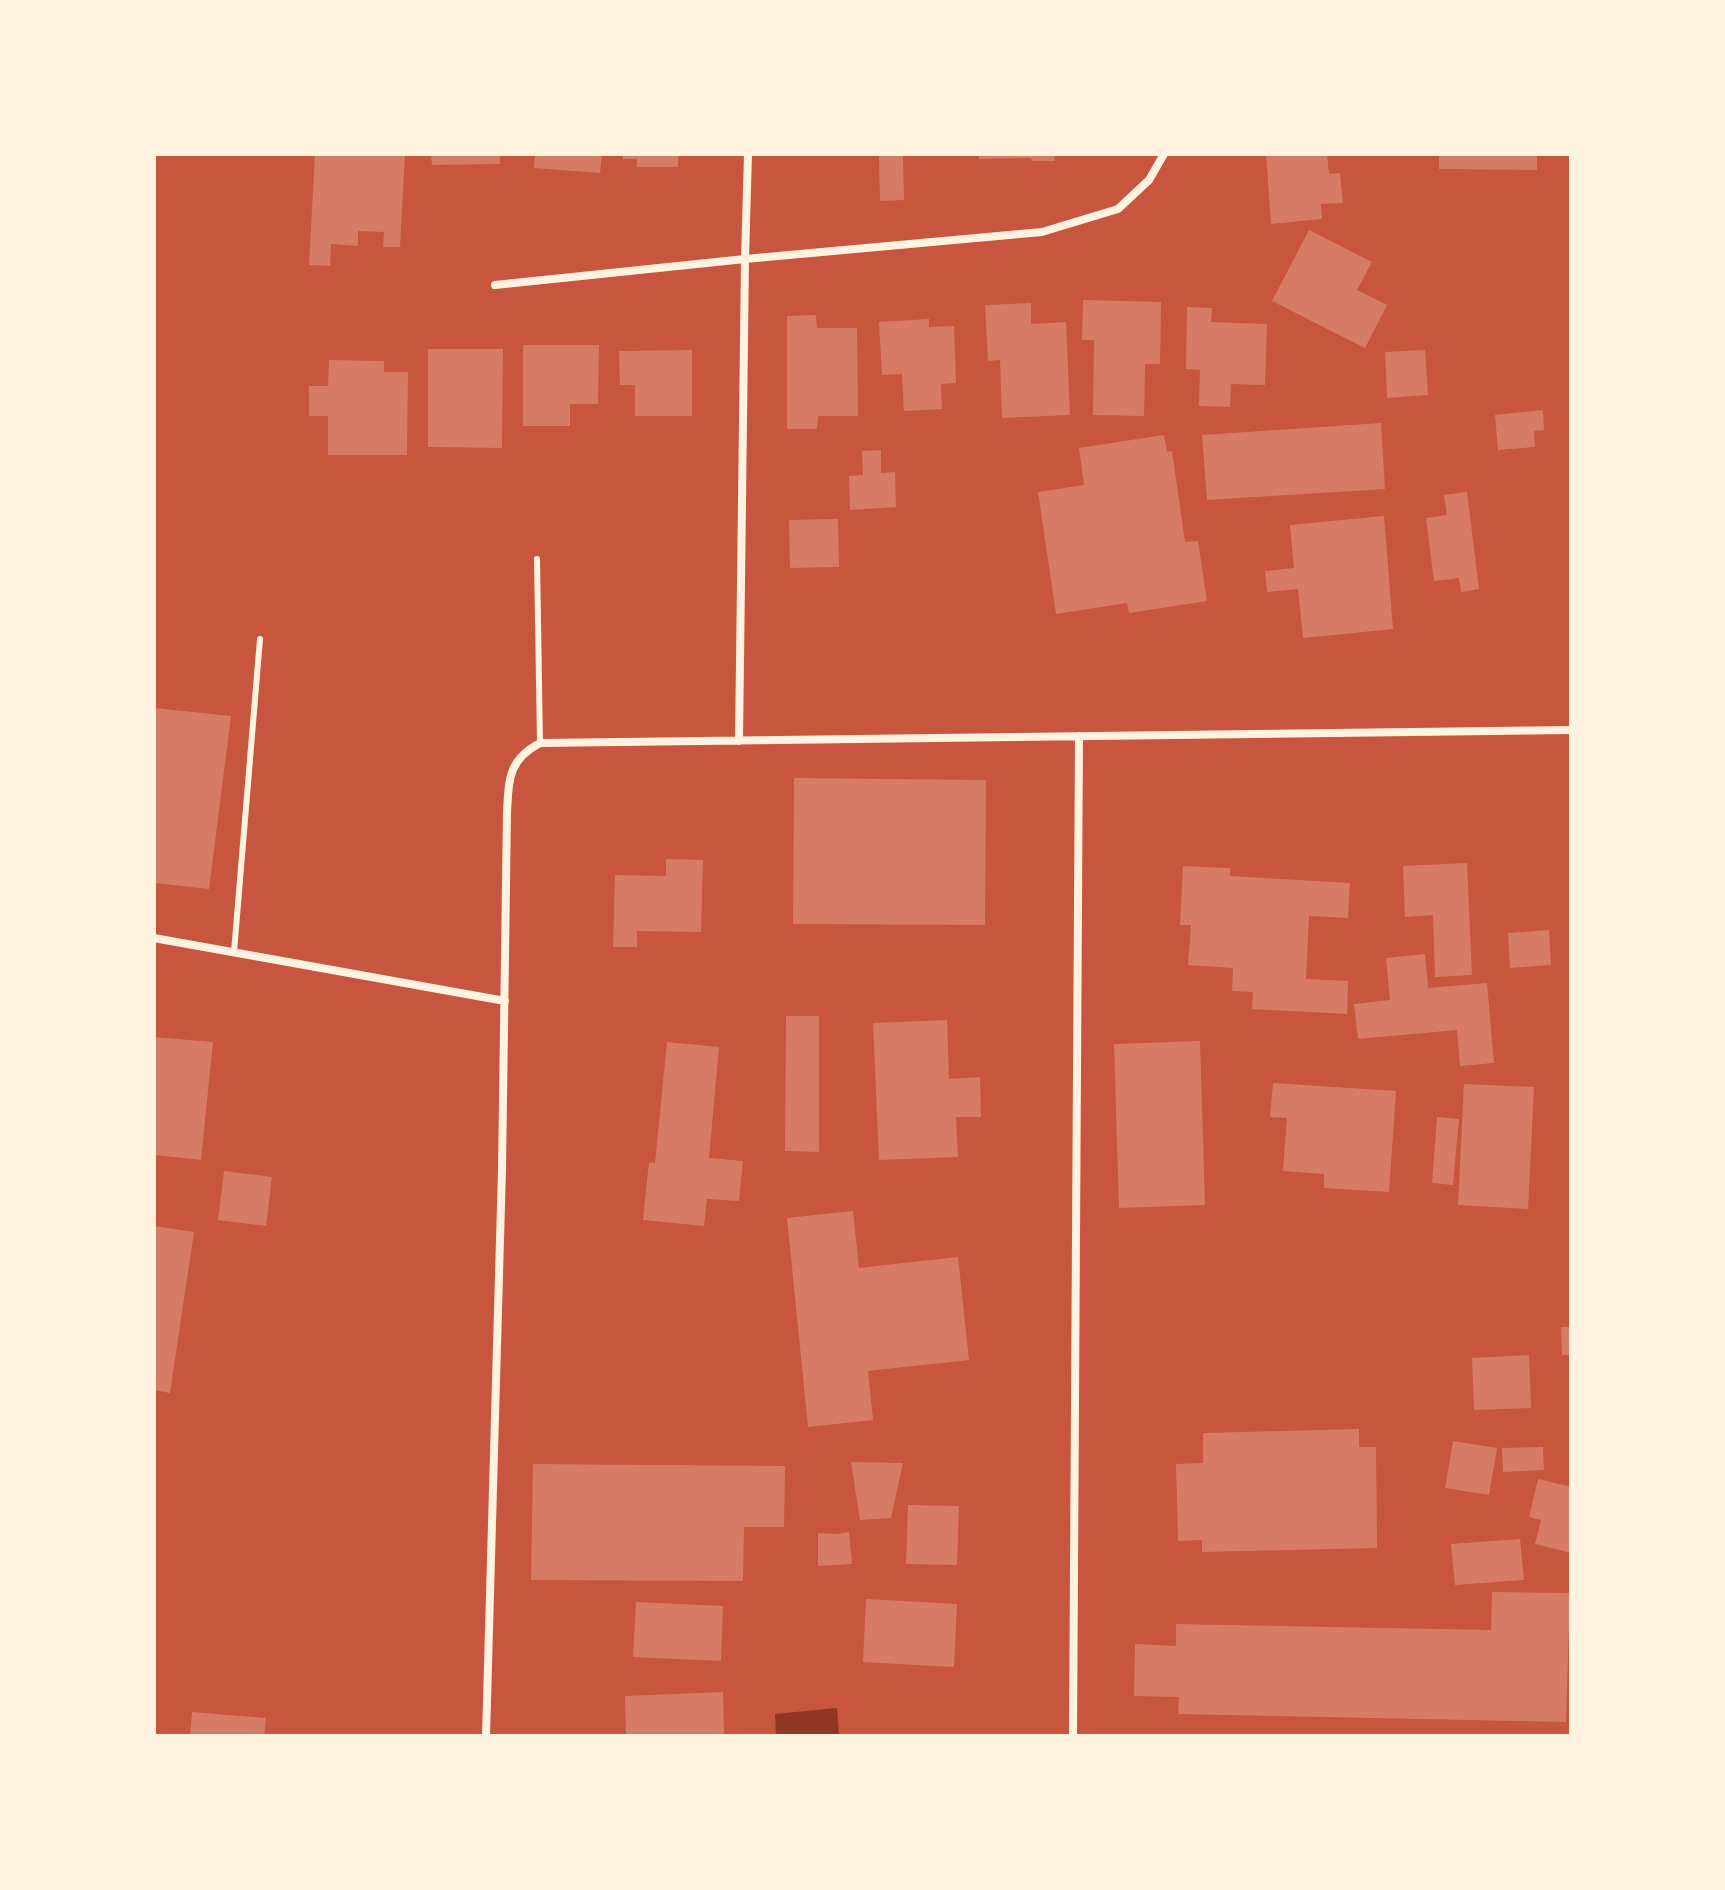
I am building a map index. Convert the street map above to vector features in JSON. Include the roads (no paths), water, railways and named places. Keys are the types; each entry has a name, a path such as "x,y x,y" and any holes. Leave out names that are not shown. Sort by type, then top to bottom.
{"street":[{"path":"739,741 748,154"},
{"path":"495,285 1042,232 1118,209 1149,180 1164,154"},
{"path":"486,1736 507,812 510,776 524,752 540,743 1571,730"},
{"path":"1073,1736 1079,736"},
{"path":"154,938 505,1001"}],"lane":[{"path":"537,559 540,743"},
{"path":"234,952 260,639"}]}
